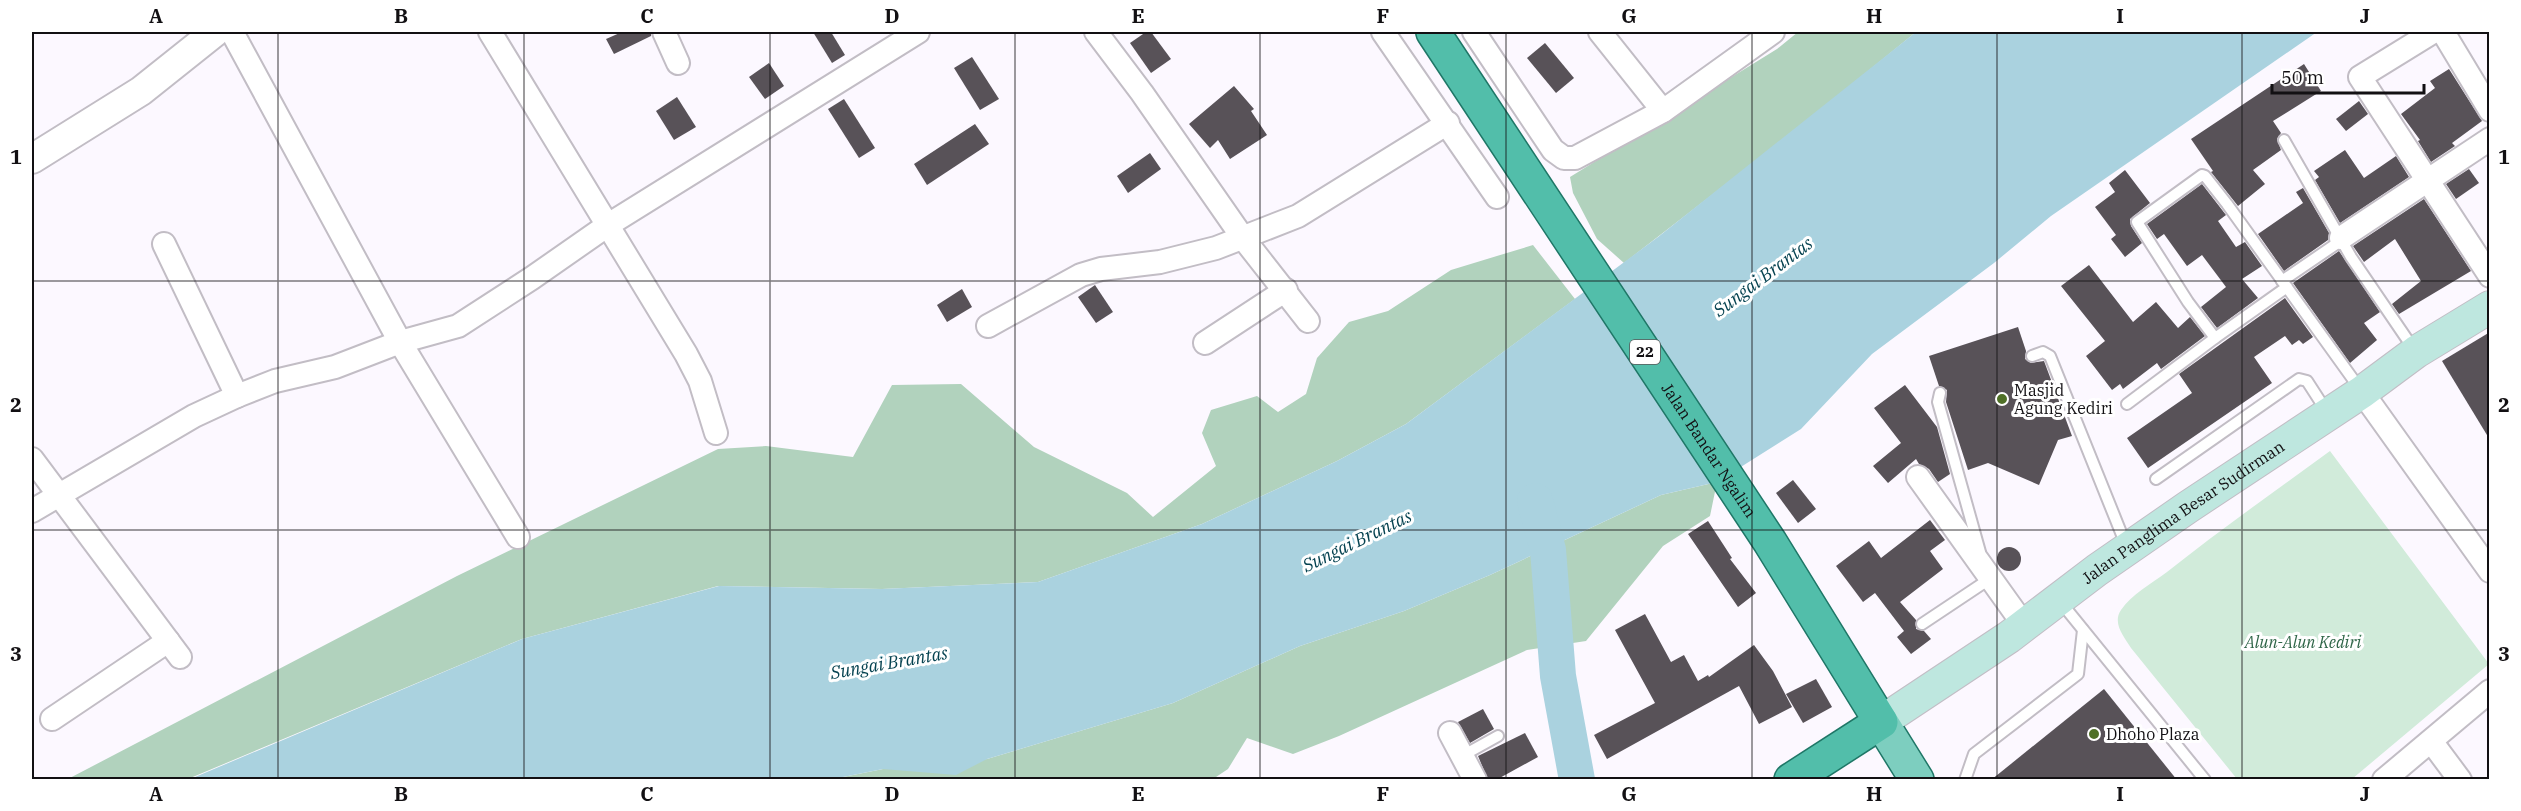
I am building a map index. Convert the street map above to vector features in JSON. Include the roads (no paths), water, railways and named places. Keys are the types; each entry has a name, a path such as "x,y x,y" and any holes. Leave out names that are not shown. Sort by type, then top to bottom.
{"highway":[{"name":"Jalan Bandar Ngalim","path":"1433,32 1521,161 1770,542 1881,722"},
{"path":"1791,780 1881,722"}],"main road":[{"name":"Jalan Panglima Besar Sudirman","path":"1881,722 2024,625 2097,570 2362,392 2416,352 2490,307"},
{"path":"1881,722 1917,780"}],"street":[{"path":"32,159 141,91 215,32"},
{"path":"232,32 400,342 519,537"},
{"path":"490,32 686,354 700,381 716,433"},
{"path":"664,32 678,63"},
{"path":"32,511 194,416 237,396 275,381 335,368 400,342 458,326 608,225 918,32"},
{"path":"1096,32 1142,93 1243,238 1308,321"},
{"path":"1383,32 1497,196"},
{"path":"1600,32 1663,111"},
{"path":"2433,32 2360,77 2490,276"},
{"path":"2443,32 2490,110"},
{"path":"1484,35 1553,150 1564,158 1575,158 1663,111 1762,35"},
{"path":"988,326 1081,275 1101,268 1168,260 1216,248 1298,216 1448,123"},
{"path":"2341,239 2490,139"},
{"path":"164,243 237,396"},
{"path":"1205,342 1286,290"},
{"path":"2362,392 2490,571"},
{"path":"32,459 174,649 52,719"},
{"path":"1918,477 2024,625"},
{"path":"2384,780 2490,691"},
{"path":"1450,733 1475,780"},
{"path":"2431,741 2460,780"}],"lane":[{"path":"2284,140 2341,239 2416,352"},
{"path":"2216,338 2188,302 2137,224 2138,220 2204,175 2362,392"},
{"path":"2127,404 2216,338 2341,239"},
{"path":"2032,356 2043,352 2050,356 2128,549"},
{"path":"2156,479 2300,379 2307,381 2329,414"},
{"path":"1922,624 1987,573 1938,402 1940,393"},
{"path":"2059,600 2205,780"},
{"path":"1965,780 1974,754 2078,674 2083,630"},
{"path":"1462,756 1498,736"}],"water":[{"name":"Sungai Brantas","path":"1916,32 2317,32 2051,216 1994,263 1872,354 1801,429 1717,482 1661,495 1490,575 1404,611 1300,646 1173,703 987,759 956,775 883,769 828,780 188,780 522,639 719,586 881,589 1038,582 1202,524 1337,461 1406,424 1658,237"}],"waterway":[{"path":"1535,501 1548,550 1558,676 1577,780"}],"place":[{"name":"Masjid Agung Kediri","path":"2002,399"},
{"name":"Dhoho Plaza","path":"2094,734"}],"park label":[{"name":"Alun-Alun Kediri","path":"2303,642"}]}
